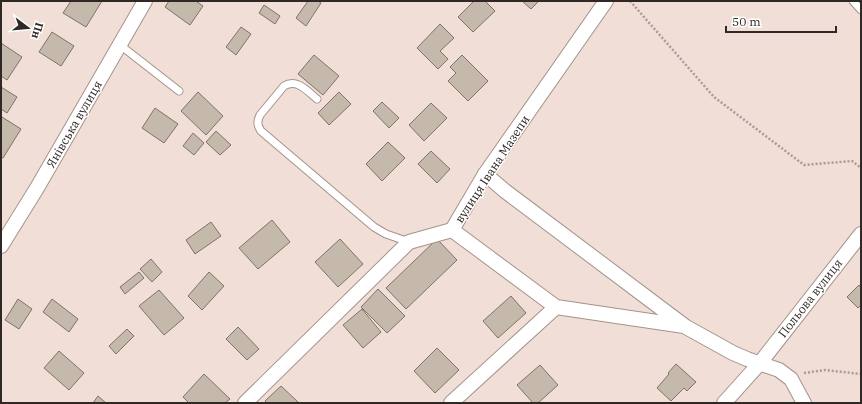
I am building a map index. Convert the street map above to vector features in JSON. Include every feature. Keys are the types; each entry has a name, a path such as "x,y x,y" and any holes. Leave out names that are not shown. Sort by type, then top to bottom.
{"street":[{"name":"Янівська вулиця","path":"1,246 146,1"},
{"name":"вулиця Івана Мазепи","path":"245,403 409,242 452,230 485,174 606,1"},
{"path":"485,174 505,191 686,326 734,353 779,370 791,380 804,403"},
{"path":"452,230 556,308 686,326"},
{"name":"Польова вулиця","path":"724,403 760,363 861,234"},
{"path":"451,403 556,308"}],"lane":[{"path":"853,1 861,10"},
{"path":"120,45 180,91"},
{"path":"317,100 299,85 288,83 260,115 257,120 258,126 261,131 364,219 386,234 409,242"}],"path":[{"path":"630,1 714,97 804,165 852,161 861,168"},
{"path":"803,374 825,370 861,374"}],"building":[{"path":"71,1 102,1 86,27 63,13"},
{"path":"169,1 196,1 203,6 190,25 165,7"},
{"path":"308,1 318,1 321,3 306,26 296,18"},
{"path":"474,1 485,1 495,11 473,32 458,17"},
{"path":"522,1 539,1 531,9"},
{"path":"264,5 280,16 275,24 259,13"},
{"path":"440,24 454,38 440,51 448,59 438,69 417,48"},
{"path":"241,27 251,34 236,55 226,47"},
{"path":"52,32 74,46 61,66 39,52"},
{"path":"1,43 22,57 7,80 1,76"},
{"path":"314,55 339,76 323,95 298,74"},
{"path":"462,55 488,81 468,101 448,81 456,73 450,67"},
{"path":"1,87 17,97 7,113 1,109"},
{"path":"198,92 223,116 206,135 181,111"},
{"path":"339,92 351,104 329,125 318,113"},
{"path":"382,102 399,118 389,128 373,111"},
{"path":"431,103 447,118 424,141 409,125"},
{"path":"155,108 178,124 164,143 142,128"},
{"path":"2,117 21,129 3,158 1,157"},
{"path":"216,131 231,145 220,155 206,142"},
{"path":"193,133 204,143 194,155 183,146"},
{"path":"388,142 405,158 382,181 366,164"},
{"path":"431,151 450,169 437,183 418,164"},
{"path":"272,220 290,242 258,269 239,248"},
{"path":"211,222 221,236 195,254 186,240"},
{"path":"340,239 363,264 338,287 315,262"},
{"path":"437,239 457,260 406,309 386,288"},
{"path":"151,259 162,272 152,282 140,269"},
{"path":"139,272 144,278 125,294 120,287"},
{"path":"209,272 224,286 202,310 188,296"},
{"path":"859,285 861,288 861,305 858,308 847,297"},
{"path":"378,289 405,316 387,333 361,307"},
{"path":"159,290 184,318 164,335 139,306"},
{"path":"511,296 526,313 498,338 483,321"},
{"path":"18,299 32,309 19,329 5,320"},
{"path":"52,299 78,319 69,332 43,312"},
{"path":"362,309 381,332 363,348 343,325"},
{"path":"238,327 259,349 247,360 226,339"},
{"path":"127,329 134,336 116,354 109,346"},
{"path":"437,348 459,370 435,393 414,371"},
{"path":"59,351 84,373 69,390 44,368"},
{"path":"676,364 696,382 687,391 684,388 671,401 657,388"},
{"path":"540,365 558,385 538,403 533,403 517,385"},
{"path":"204,374 230,399 225,403 189,403 183,397"},
{"path":"281,386 298,402 297,403 267,403 265,401"},
{"path":"98,396 106,403 93,403"}]}
